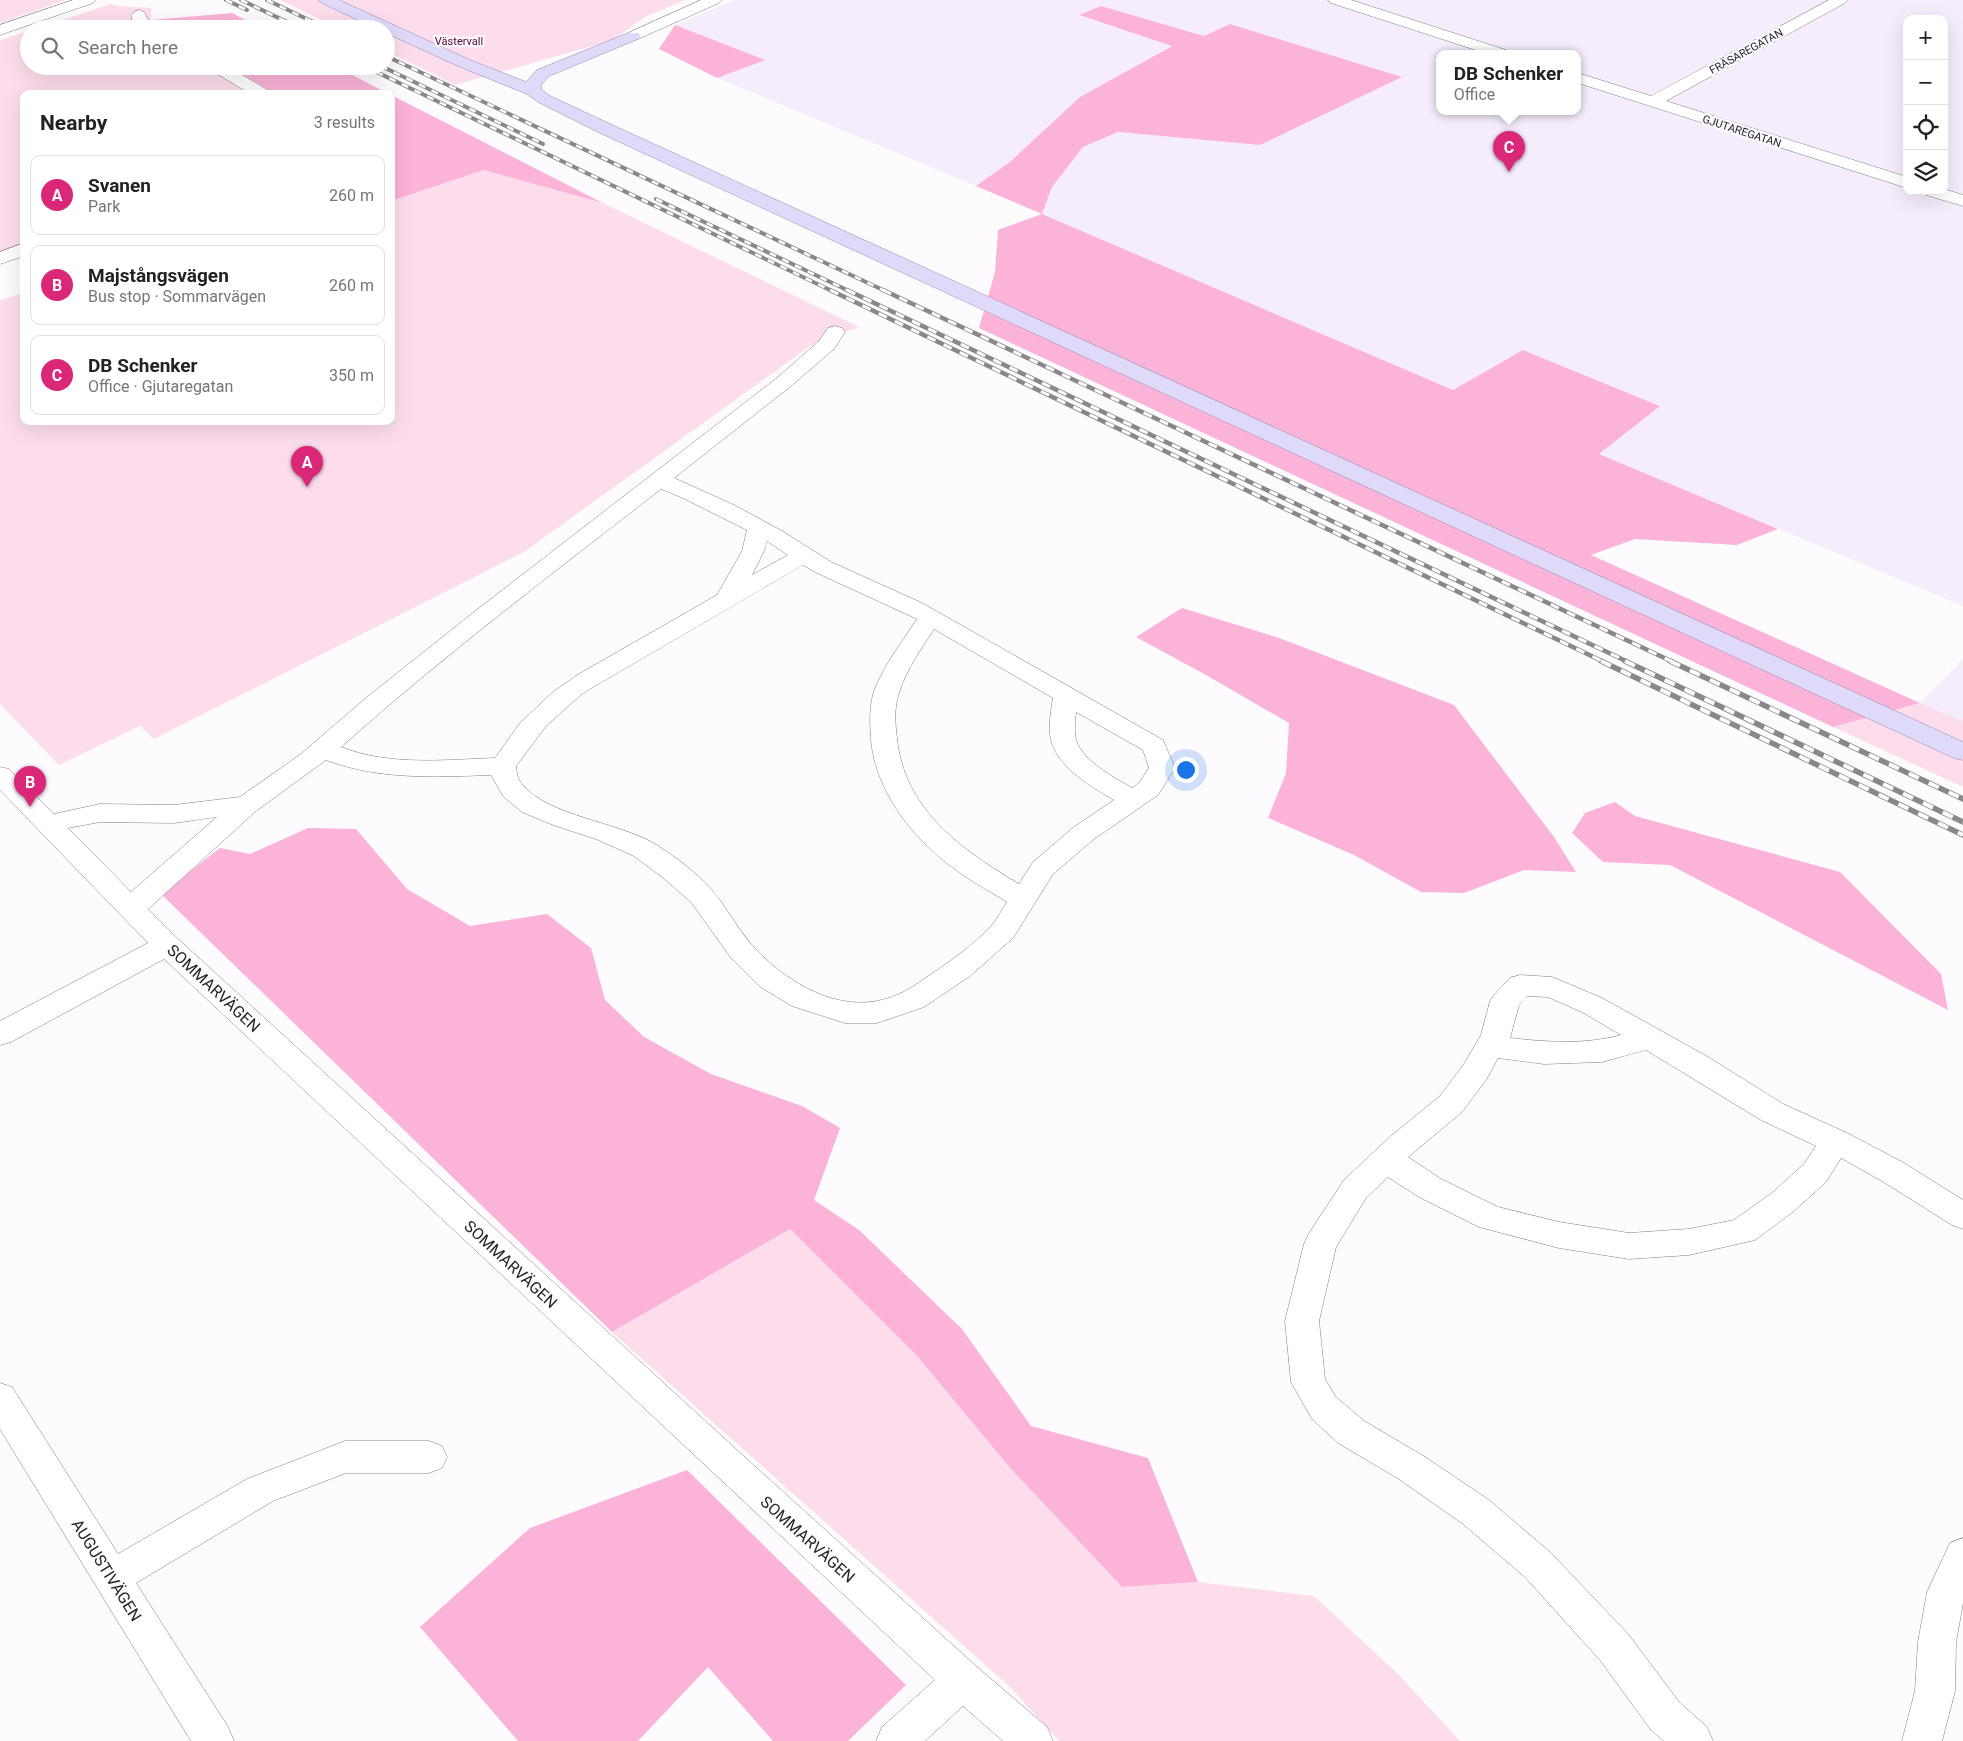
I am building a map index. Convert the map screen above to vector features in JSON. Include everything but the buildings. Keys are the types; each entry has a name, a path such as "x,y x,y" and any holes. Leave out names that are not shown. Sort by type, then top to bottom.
{"main road":[{"path":"326,0 370,20"},
{"path":"395,32 464,63 533,91 544,99 613,132 1963,752"},
{"path":"533,91 533,84 543,74 633,36"}],"street":[{"path":"29,20 88,0"},
{"path":"633,36 714,0"},
{"path":"1336,0 1491,50"},
{"name":"FRÄSAREGATAN","path":"1652,102 1840,0"},
{"path":"139,15 140,20"},
{"path":"0,30 20,23"},
{"path":"230,75 256,90"},
{"name":"GJUTAREGATAN","path":"1581,79 1903,182"},
{"path":"1944,195 1963,201"},
{"path":"0,258 20,250"},
{"path":"131,908 247,805 322,749 375,703 482,617 784,382 827,345 835,332"},
{"path":"659,480 691,493 759,528 804,555 823,567 930,617 1154,746 1162,768 1149,789 1084,833 1043,868 1003,931 960,970 914,1000 877,1012 845,1012 802,999 769,979 741,951 701,896 672,870 644,850 606,833 562,819 531,806 512,790 505,778 503,766 514,748 537,719 563,696 804,555"},
{"path":"728,598 753,552 759,528"},
{"path":"930,617 905,655 888,687 882,720 883,750 898,790 923,826 958,858 1022,899"},
{"path":"1066,695 1062,722 1066,746 1086,768 1114,789 1133,800"},
{"path":"322,749 355,761 390,767 503,766"},
{"name":"SOMMARVÄGEN","path":"0,775 167,945 721,1459 963,1680 1033,1741"},
{"path":"47,824 100,813 174,814 247,805"},
{"path":"0,1034 167,945"},
{"path":"1693,1741 1665,1716 1614,1648 1538,1565 1476,1512 1412,1468 1351,1432 1324,1408 1308,1382 1302,1321 1320,1244 1355,1189 1386,1159 1451,1104 1475,1072 1496,1035 1505,1001 1520,985 1552,987 1592,1005 1772,1112 1836,1142 1893,1172 1963,1216"},
{"path":"1490,1046 1544,1053 1602,1051 1650,1038"},
{"path":"1386,1159 1430,1188 1490,1218 1559,1235 1629,1246 1689,1242 1743,1231 1783,1202 1815,1173 1836,1142"},
{"name":"AUGUSTIVÄGEN","path":"0,1398 214,1741"},
{"path":"112,1577 260,1490 345,1457 429,1457"},
{"path":"1922,1741 1935,1691 1936,1642 1946,1592 1963,1555"},
{"path":"896,1741 963,1680"}],"shaded area":[{"path":"735,0 1963,0 1963,606 1599,454 1659,405 1523,350 1453,390 1042,214 1052,187 1083,147 1118,132 1260,145 1402,77 1230,24 1204,36 1101,6 1079,16 1172,45 1080,97 1011,161 976,186 717,78 764,60 675,25"},
{"path":"1101,6 1204,36 1230,24 1402,77 1260,145 1118,132 1083,147 1052,187 1042,214 976,186 1011,161 1080,97 1172,46 1079,15"},
{"path":"232,13 245,20 151,20"},
{"path":"675,25 765,60 717,78 659,49"},
{"path":"244,75 352,75 381,90 268,90"},
{"path":"395,97 603,203 484,170 395,200"},
{"path":"1042,214 1453,390 1523,350 1660,406 1599,454 1778,529 1737,545 1635,539 1591,555 1920,703 1833,727 979,328 995,272 998,230"},
{"path":"1182,608 1279,638 1454,705 1554,837 1576,872 1524,870 1464,893 1421,892 1354,855 1268,818 1286,773 1289,723 1136,637"},
{"path":"1963,659 1963,721 1920,703"},
{"path":"1615,802 1635,816 1840,872 1941,974 1948,1010 1670,865 1603,862 1572,833 1585,813"},
{"path":"308,828 356,829 407,889 470,926 547,914 591,948 605,1000 644,1037 711,1074 802,1106 840,1128 814,1200 859,1230 962,1329 1031,1426 1148,1458 1198,1582 1122,1587 1011,1469 917,1356 790,1229 612,1332 161,894 220,848 250,854"},
{"path":"687,1470 906,1685 848,1741 773,1741 708,1667 638,1741 518,1741 420,1627 530,1528"}],"green space":[{"path":"0,0 66,0 0,23"},
{"name":"Västervall","path":"280,0 685,0 645,17 613,40 455,85 395,55 395,20 321,20"},
{"path":"111,4 151,8 151,20 62,20"},
{"path":"20,34 20,75 244,75 268,90 20,90 20,250 0,257 0,40"},
{"path":"484,170 603,203 859,327 813,344 524,552 154,739 140,726 59,765 0,704 0,300 20,294 20,425 395,425 395,200"},
{"path":"1920,703 1963,721 1963,787 1833,727"},
{"path":"790,1229 917,1356 1011,1469 1122,1587 1198,1582 1314,1596 1398,1674 1460,1741 1059,1741 1012,1689 612,1332"}],"railway":[{"path":"226,0 247,10"},
{"path":"241,0 283,20"},
{"path":"267,0 309,20"},
{"path":"395,60 885,291"},
{"path":"395,73 543,144"},
{"path":"383,75 832,291"},
{"path":"656,199 849,291"},
{"path":"830,290 1604,662"},
{"path":"847,290 1628,662"},
{"path":"883,290 1673,662"},
{"path":"1601,661 1963,835"},
{"path":"1625,661 1963,822"},
{"path":"1670,661 1963,799"}],"place":[{"name":"DB Schenker","path":"1509,172"},
{"name":"Svanen","path":"307,487"},
{"name":"Majstångsvägen","path":"30,807"}]}
